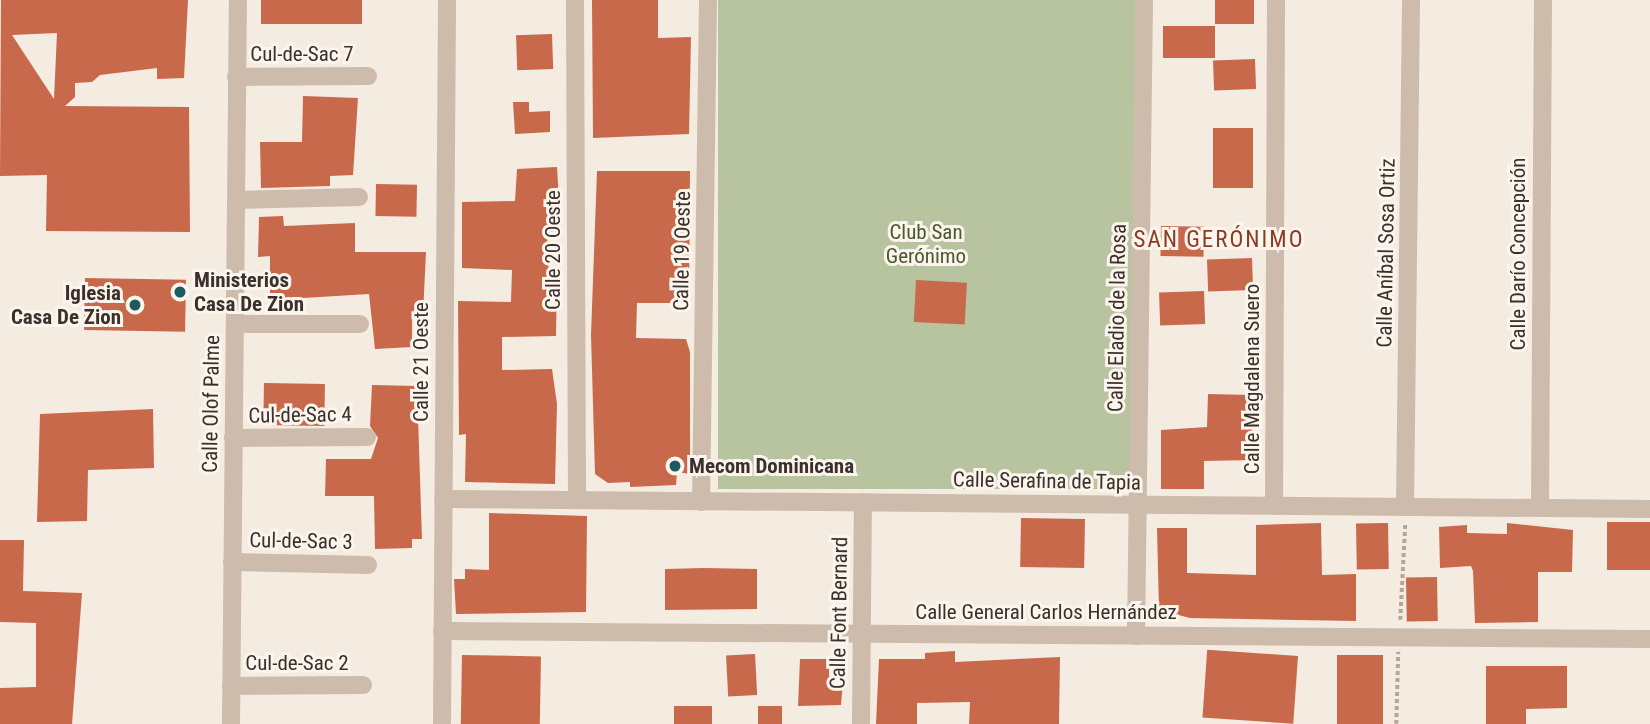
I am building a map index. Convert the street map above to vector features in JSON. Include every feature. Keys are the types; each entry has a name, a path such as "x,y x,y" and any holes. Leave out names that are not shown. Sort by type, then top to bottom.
{"street":[{"name":"Calle Olof Palme","path":"231,724 238,0"},
{"name":"Calle 21 Oeste","path":"442,724 447,0"},
{"name":"Calle 20 Oeste","path":"575,0 577,500"},
{"name":"Calle 19 Oeste","path":"701,502 708,0"},
{"name":"Calle Eladio de la Rosa","path":"1136,636 1144,0"},
{"name":"Calle Magdalena Suero","path":"1274,506 1276,0"},
{"name":"Calle Aníbal Sosa Ortiz","path":"1405,507 1411,0"},
{"name":"Calle Darío Concepción","path":"1540,508 1542,0"},
{"name":"Cul-de-Sac 7","path":"236,77 368,76"},
{"path":"236,200 359,197"},
{"path":"234,324 360,324"},
{"name":"Cul-de-Sac 4","path":"233,438 367,437"},
{"name":"Calle Serafina de Tapia","path":"443,499 1650,509"},
{"name":"Calle Font Bernard","path":"861,724 863,502"},
{"name":"Cul-de-Sac 3","path":"232,562 368,565"},
{"name":"Calle General Carlos Hernández","path":"442,631 1650,639"},
{"name":"Cul-de-Sac 2","path":"231,686 363,685"}],"path":[{"path":"1396,724 1405,507"}],"green space":[{"name":"Club San Gerónimo","path":"718,0 1135,0 1135,489 718,489"}],"building":[{"path":"1,0 188,0 184,78 157,79 157,68 100,75 92,82 75,83 75,97 65,106 189,107 190,232 46,231 47,175 0,176","holes":["57,33 54,99 12,35"]},
{"path":"261,0 362,0 362,24 261,24"},
{"path":"592,0 658,0 658,38 691,37 689,134 593,138"},
{"path":"1215,0 1254,0 1254,24 1215,24"},
{"path":"1163,26 1215,26 1215,58 1163,58"},
{"path":"552,34 553,69 517,70 516,35"},
{"path":"1255,59 1256,89 1214,90 1213,60"},
{"path":"303,96 358,98 353,175 330,176 330,186 261,188 260,142 302,142"},
{"path":"513,102 529,102 529,112 550,111 550,132 515,134"},
{"path":"1213,128 1253,128 1253,188 1213,188"},
{"path":"557,167 561,232 547,233 549,276 557,276 556,336 502,337 502,370 552,369 557,404 555,484 465,482 466,434 459,435 458,301 511,302 512,270 462,268 462,202 515,201 517,169"},
{"path":"597,171 690,171 689,303 637,303 636,338 686,339 690,352 690,474 677,472 676,485 630,487 630,482 608,483 595,474 591,335"},
{"path":"376,184 417,185 416,217 375,216"},
{"path":"283,216 284,226 355,223 355,252 426,252 423,314 412,314 412,347 375,349 369,294 270,300 270,256 258,257 259,217"},
{"path":"1161,226 1204,227 1203,257 1160,256"},
{"path":"1252,258 1253,290 1208,292 1207,260"},
{"name":"Iglesia Casa De Zion","path":"85,278 186,280 185,332 84,330"},
{"path":"916,280 967,283 965,325 914,322"},
{"path":"1204,291 1205,324 1160,326 1159,293"},
{"path":"264,383 325,384 324,426 263,425"},
{"path":"372,385 417,386 422,539 412,539 412,548 375,549 374,496 325,496 326,459 371,459 378,438 370,426"},
{"path":"1208,394 1252,395 1252,460 1204,461 1204,489 1161,489 1161,430 1207,427"},
{"path":"153,409 154,468 88,470 87,521 37,522 40,414"},
{"path":"489,513 587,516 586,612 456,614 454,579 465,579 465,569 489,570"},
{"path":"1021,518 1085,519 1084,568 1020,567"},
{"path":"1607,522 1650,522 1650,570 1607,570"},
{"path":"1321,523 1322,575 1356,574 1356,621 1190,618 1159,610 1157,528 1187,528 1187,573 1256,575 1256,525"},
{"path":"1388,523 1389,569 1357,570 1356,524"},
{"path":"1507,523 1573,530 1572,572 1538,572 1538,622 1475,623 1473,571 1471,566 1440,568 1439,527 1467,525 1467,533 1507,534"},
{"path":"0,540 24,540 23,591 82,593 72,724 0,724 0,688 36,687 36,623 0,622"},
{"path":"665,569 757,569 757,609 665,610"},
{"path":"1437,577 1438,621 1407,622 1406,578"},
{"path":"1207,650 1298,656 1293,724 1202,717"},
{"path":"955,651 955,662 1060,657 1059,724 969,724 970,702 917,703 917,724 876,724 879,659 925,659 925,653"},
{"path":"755,654 757,695 728,696 726,656"},
{"path":"462,655 541,656 540,724 461,724"},
{"path":"1337,655 1383,655 1383,724 1337,724"},
{"path":"800,659 829,659 829,682 843,682 841,705 798,706"},
{"path":"1486,666 1567,666 1567,708 1526,709 1526,724 1486,724"},
{"path":"674,706 712,706 712,724 674,724"},
{"path":"758,706 782,706 782,724 758,724"}],"place":[{"name":"Ministerios Casa De Zion","path":"180,292"},
{"name":"Iglesia Casa De Zion","path":"135,305"},
{"name":"Mecom Dominicana","path":"675,466"}],"district":[{"name":"SAN GERÓNIMO","path":"1219,240"}]}
